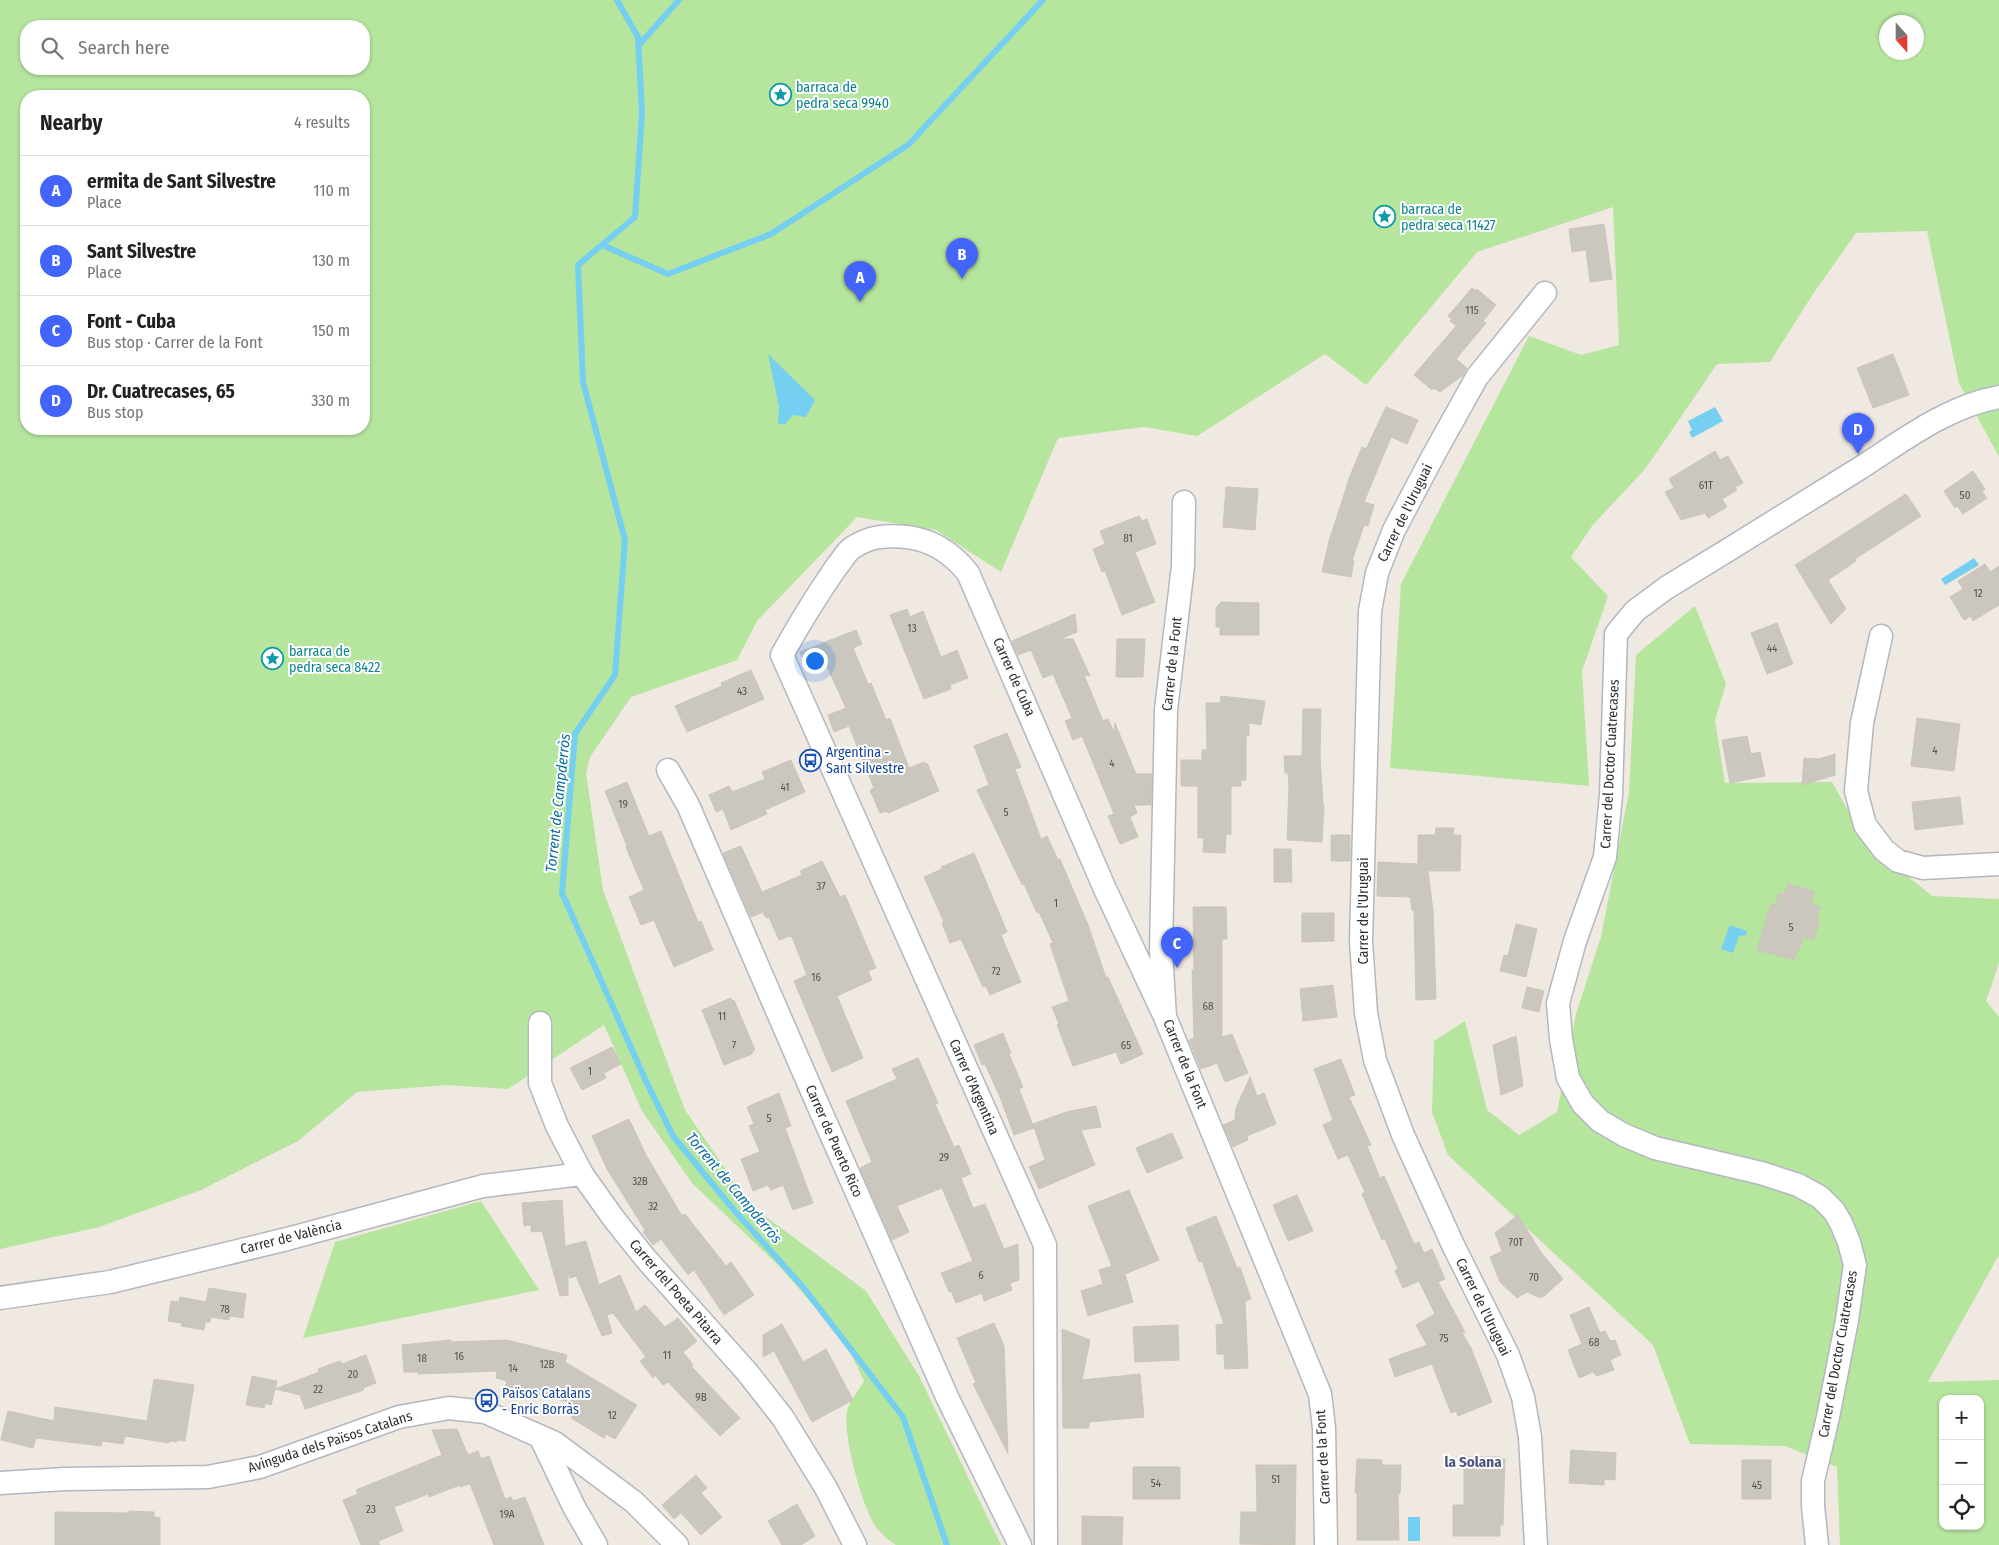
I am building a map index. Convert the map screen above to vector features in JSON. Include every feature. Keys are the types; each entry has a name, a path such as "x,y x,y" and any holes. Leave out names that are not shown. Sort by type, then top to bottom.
{"street":[{"name":"Carrer de l'Uruguai","path":"1536,1545 1530,1437 1523,1397 1508,1355 1452,1245 1402,1135 1375,1060 1366,1013 1361,941 1370,611 1377,573 1394,530 1477,378 1545,293"},
{"name":"Carrer del Doctor Cuatrecases","path":"1817,1545 1812,1506 1813,1481 1847,1320 1855,1265 1841,1222 1834,1210 1820,1196 1798,1185 1761,1173 1655,1148 1624,1135 1600,1121 1583,1104 1568,1078 1561,1039 1558,1003 1575,941 1605,857 1611,795 1616,634 1635,611 1666,588 1856,470 1952,413 1999,397"},
{"name":"Carrer de la Font","path":"1184,502 1183,566 1166,710 1161,951 1165,1017 1320,1394 1324,1428 1326,1545"},
{"name":"Carrer de Cuba","path":"782,655 806,612 850,549 885,535 914,538 944,549 958,560 968,573 1105,889 1165,1017"},
{"path":"1881,636 1862,722 1856,791 1865,825 1884,850 1898,861 1923,868 1999,864"},
{"name":"Carrer d'Argentina","path":"782,655 1045,1245 1046,1534"},
{"name":"Carrer de Puerto Rico","path":"668,770 688,805 948,1399 1020,1545"},
{"name":"Carrer del Poeta Pitarra","path":"540,1023 540,1083 557,1126 582,1174 614,1219 646,1259 747,1372 783,1418 826,1488 856,1545"},
{"name":"Carrer de València","path":"0,1298 110,1282 287,1238 483,1186 582,1174"},
{"name":"Avinguda dels Països Catalans","path":"0,1483 65,1479 208,1476 260,1466 399,1417 449,1408 484,1412 555,1443 634,1502 677,1545"},
{"path":"540,1436 574,1507 596,1545"},
{"path":"1004,1511 1046,1534"}],"green space":[{"path":"0,0 1999,0 1999,457 1959,383 1927,231 1856,233 1813,294 1770,362 1717,364 1646,468 1592,526 1571,557 1608,596 1582,671 1589,786 1390,768 1401,584 1529,336 1581,355 1619,345 1613,207 1477,252 1366,385 1325,354 1197,436 1144,427 1058,438 1001,572 936,530 857,517 757,621 737,660 631,697 590,757 586,773 603,890 685,1110 750,1205 866,1291 919,1376 1001,1545 896,1545 876,1527 859,1487 847,1433 846,1418 848,1408 864,1381 846,1343 781,1268 692,1183 642,1111 604,1025 508,1089 447,1085 357,1092 298,1141 201,1190 99,1227 0,1249"},
{"path":"1695,606 1726,684 1715,720 1725,783 1832,782 1866,842 1932,896 1999,899 1999,963 1986,1001 1999,1017 1999,1255 1928,1382 1999,1380 1999,1545 1840,1545 1837,1467 1785,1446 1690,1444 1653,1345 1448,1155 1432,1112 1434,1041 1465,1021 1487,1110 1519,1135 1557,1112 1576,1014 1601,937 1629,792 1636,655"},
{"path":"481,1201 539,1290 303,1338 335,1242"}],"water":[{"path":"768,354 815,400 806,417 793,415 785,424 778,424 779,407"},
{"path":"1715,407 1723,421 1692,438 1689,432 1692,430 1688,421"},
{"path":"1974,558 1979,565 1945,585 1941,579"},
{"path":"1730,925 1747,931 1746,935 1739,936 1733,953 1721,949"},
{"path":"1408,1517 1420,1517 1420,1541 1408,1541"}],"building":[{"path":"1604,224 1612,279 1590,282 1586,250 1572,252 1569,229"},
{"path":"1472,288 1476,291 1477,289 1496,305 1483,321 1486,323 1456,359 1467,368 1462,376 1440,392 1433,388 1432,390 1414,375 1456,326 1450,321 1452,319 1448,316"},
{"path":"1893,354 1909,395 1873,408 1857,368"},
{"path":"1386,407 1418,420 1407,444 1391,437 1364,502 1374,505 1368,526 1364,525 1352,561 1354,561 1351,577 1322,572 1329,541 1350,476 1362,447 1366,449"},
{"path":"1715,451 1720,460 1728,456 1743,483 1735,487 1737,490 1722,499 1727,507 1708,518 1705,513 1681,520 1665,492 1674,488 1669,479"},
{"path":"1973,471 1985,489 1982,491 1987,498 1963,514 1957,506 1955,508 1944,491"},
{"path":"1226,487 1258,489 1255,530 1223,527"},
{"path":"1906,494 1921,516 1855,559 1856,561 1828,580 1846,609 1831,624 1795,565"},
{"path":"1139,516 1142,521 1147,519 1156,544 1135,552 1155,602 1122,615 1105,571 1102,572 1093,549 1105,544 1100,531"},
{"path":"1985,564 1990,572 1999,566 1999,605 1973,621 1971,616 1964,620 1950,597 1963,589 1958,581"},
{"path":"1221,602 1259,603 1259,635 1220,635 1220,627 1216,627 1216,608"},
{"path":"907,609 910,617 923,611 941,657 957,650 968,678 950,685 951,689 924,699 890,615"},
{"path":"1075,614 1077,632 1060,639 1073,639 1090,676 1084,675 1103,721 1108,719 1114,732 1115,723 1136,774 1152,774 1151,805 1134,805 1137,813 1130,817 1138,837 1120,844 1108,816 1114,814 1082,736 1073,740 1065,721 1072,718 1053,674 1043,678 1031,650 1018,655 1012,641"},
{"path":"1777,623 1793,664 1767,674 1751,633"},
{"path":"856,630 862,644 853,648 868,684 871,683 886,720 890,718 909,768 924,762 925,764 927,763 939,791 888,813 887,811 880,813 870,790 874,788 849,726 834,732 828,715 846,708 824,660 807,667 800,652"},
{"path":"1117,639 1145,639 1143,677 1116,677"},
{"path":"751,670 764,699 687,732 675,706 722,686 721,683"},
{"path":"1221,696 1265,701 1261,725 1249,723 1249,736 1246,736 1246,780 1241,780 1241,786 1231,786 1231,834 1226,834 1225,853 1203,852 1204,838 1198,838 1198,786 1181,786 1181,760 1202,760 1202,750 1207,750 1206,703 1220,703"},
{"path":"1303,709 1321,709 1320,755 1324,806 1322,842 1287,840 1289,788 1288,773 1285,773 1284,756 1302,756"},
{"path":"1917,718 1960,724 1954,771 1911,766"},
{"path":"1007,733 1021,767 1015,769 1041,839 1047,836 1058,860 1060,859 1088,925 1106,978 1108,977 1143,1054 1121,1064 1116,1052 1073,1066 1057,1025 1059,1024 1052,1007 1069,1001 1050,944 1053,943 1039,912 1037,913 1024,884 1022,885 977,790 989,785 974,746"},
{"path":"1747,736 1751,754 1760,752 1765,776 1730,783 1722,740"},
{"path":"1835,754 1835,775 1802,785 1804,758 1819,759"},
{"path":"791,760 805,792 765,810 767,814 731,830 723,809 716,812 709,795 729,786 732,792 765,779 762,772"},
{"path":"627,782 649,836 661,831 698,922 701,921 713,950 674,967 654,920 641,925 629,897 644,890 605,791"},
{"path":"1960,797 1963,824 1915,830 1912,802"},
{"path":"1436,828 1454,828 1453,835 1461,835 1460,871 1428,871 1433,911 1436,999 1416,1000 1414,910 1412,910 1410,897 1377,896 1378,862 1418,864 1418,835 1435,835"},
{"path":"1331,835 1350,835 1350,861 1331,861"},
{"path":"741,846 762,892 802,875 800,871 822,861 840,897 845,895 876,968 868,971 872,980 837,996 863,1058 832,1072 794,981 807,975 792,937 779,940 769,917 766,918 763,912 751,917 723,853"},
{"path":"1274,849 1291,849 1292,882 1274,882"},
{"path":"974,853 1007,932 1001,935 1021,982 990,995 986,986 983,987 961,939 950,943 942,923 944,922 924,877 942,869 941,867"},
{"path":"1788,884 1815,892 1811,904 1820,907 1816,918 1820,919 1814,940 1803,937 1794,960 1757,950 1771,903 1776,905 1779,893 1784,895"},
{"path":"1193,907 1226,907 1227,939 1222,939 1222,1037 1232,1034 1248,1073 1225,1082 1217,1063 1201,1069 1189,1040 1194,1038"},
{"path":"1302,913 1334,913 1334,941 1302,942"},
{"path":"1516,924 1537,929 1526,977 1500,971 1504,955 1508,956"},
{"path":"1333,985 1337,1017 1303,1021 1300,989"},
{"path":"1527,987 1544,991 1539,1012 1522,1008"},
{"path":"731,998 732,1001 734,1000 755,1050 752,1054 724,1065 702,1010"},
{"path":"1003,1033 1011,1053 1009,1054 1023,1087 1019,1089 1034,1128 1014,1135 1000,1097 985,1064 982,1065 974,1045"},
{"path":"1516,1036 1523,1086 1501,1095 1493,1045"},
{"path":"612,1047 621,1064 604,1073 606,1078 582,1090 570,1068"},
{"path":"918,1058 938,1103 935,1104 954,1147 959,1145 971,1174 961,1178 973,1208 985,1204 1004,1249 1018,1244 1019,1280 1010,1283 1012,1290 984,1301 982,1293 956,1303 941,1273 973,1261 942,1188 897,1206 909,1232 892,1240 860,1168 872,1162 846,1101 897,1079 892,1069"},
{"path":"1341,1059 1355,1095 1349,1097 1371,1145 1367,1146 1380,1178 1384,1176 1414,1244 1419,1242 1424,1253 1432,1249 1445,1279 1438,1282 1465,1332 1462,1333 1471,1348 1492,1402 1458,1416 1456,1411 1451,1413 1432,1364 1395,1377 1389,1359 1427,1345 1416,1325 1435,1314 1419,1281 1403,1288 1395,1271 1398,1269 1385,1239 1382,1240 1362,1194 1365,1192 1348,1155 1338,1159 1323,1125 1333,1120 1314,1069"},
{"path":"1250,1077 1257,1096 1264,1093 1276,1124 1247,1136 1248,1140 1233,1147 1223,1125 1235,1120 1236,1108"},
{"path":"779,1093 791,1126 785,1128 813,1203 793,1210 783,1185 771,1190 768,1185 753,1191 741,1159 760,1152 749,1126 754,1124 747,1107"},
{"path":"1096,1106 1101,1127 1081,1130 1095,1165 1039,1189 1029,1167 1045,1160 1033,1124 1066,1112"},
{"path":"629,1119 646,1155 682,1216 685,1214 726,1266 731,1262 754,1295 724,1315 694,1270 688,1275 661,1239 653,1245 643,1232 645,1230 607,1169 592,1136"},
{"path":"1172,1133 1183,1158 1147,1173 1136,1148"},
{"path":"1129,1190 1159,1260 1125,1274 1133,1302 1088,1316 1081,1291 1103,1284 1099,1270 1112,1266 1088,1206"},
{"path":"1297,1195 1313,1231 1288,1241 1273,1205"},
{"path":"562,1200 565,1246 586,1241 599,1285 620,1275 636,1312 645,1305 665,1327 678,1318 697,1341 683,1352 693,1365 691,1366 740,1418 720,1436 668,1382 663,1385 655,1375 653,1378 640,1361 646,1357 613,1313 607,1315 612,1333 602,1336 576,1276 570,1278 568,1270 568,1295 560,1296 542,1231 531,1232 531,1225 524,1226 522,1203"},
{"path":"1518,1215 1540,1251 1563,1279 1543,1297 1527,1292 1517,1298 1500,1282 1490,1257 1502,1251 1495,1233"},
{"path":"1216,1216 1237,1268 1240,1267 1251,1299 1245,1301 1248,1368 1225,1369 1224,1354 1217,1354 1216,1325 1224,1324 1202,1261 1199,1262 1186,1228"},
{"path":"209,1288 246,1294 243,1318 230,1316 229,1320 211,1317 210,1322 205,1322 204,1330 181,1326 182,1323 168,1321 171,1301 179,1302 180,1297 206,1302"},
{"path":"1589,1307 1600,1333 1605,1331 1610,1341 1615,1340 1621,1355 1610,1360 1614,1370 1597,1376 1593,1372 1579,1378 1568,1350 1582,1344 1570,1315"},
{"path":"994,1323 1004,1346 1008,1454 973,1384 976,1383 957,1338"},
{"path":"782,1324 803,1362 826,1349 853,1400 812,1422 774,1351 763,1357 763,1335"},
{"path":"1178,1325 1179,1360 1135,1362 1133,1327"},
{"path":"1062,1329 1090,1340 1082,1380 1140,1374 1144,1417 1089,1422 1089,1428 1063,1428"},
{"path":"451,1340 451,1342 507,1340 567,1355 565,1362 637,1405 615,1439 606,1434 604,1438 571,1418 574,1413 565,1408 569,1402 505,1387 507,1381 496,1378 497,1371 418,1374 418,1372 404,1372 402,1345"},
{"path":"366,1355 376,1383 363,1388 364,1390 305,1409 300,1395 275,1389 319,1372 318,1369 340,1361 342,1364"},
{"path":"252,1376 277,1381 271,1405 265,1403 264,1408 246,1405"},
{"path":"154,1379 194,1385 185,1441 169,1441 169,1443 125,1436 123,1444 102,1441 101,1446 36,1438 33,1448 1,1440 8,1411 54,1421 55,1407 147,1421"},
{"path":"457,1429 468,1455 478,1451 481,1459 489,1456 505,1499 511,1497 513,1501 525,1497 544,1545 494,1545 470,1484 460,1487 460,1485 429,1497 428,1494 394,1507 403,1531 378,1541 380,1545 361,1545 343,1500 358,1494 356,1490 442,1455 432,1430"},
{"path":"1571,1450 1616,1453 1615,1480 1604,1479 1604,1485 1569,1483"},
{"path":"1464,1457 1501,1457 1501,1459 1505,1459 1503,1525 1500,1525 1500,1536 1453,1536 1453,1505 1464,1505"},
{"path":"1357,1459 1382,1460 1382,1465 1401,1465 1400,1494 1398,1494 1399,1540 1357,1540 1357,1493 1355,1493"},
{"path":"1742,1460 1771,1460 1771,1499 1742,1499"},
{"path":"1256,1465 1296,1465 1295,1545 1240,1544 1241,1512 1257,1512"},
{"path":"1133,1467 1180,1467 1180,1499 1133,1499"},
{"path":"696,1475 707,1488 701,1493 722,1517 701,1535 681,1513 674,1519 662,1505"},
{"path":"797,1504 815,1536 801,1545 782,1545 768,1521"},
{"path":"129,1511 154,1512 154,1517 160,1518 160,1545 55,1545 55,1512 129,1513"},
{"path":"1082,1516 1123,1517 1122,1545 1082,1545"}],"waterway":[{"name":"Torrent de Campderròs","path":"617,0 638,37 642,113 635,217 578,265 583,382 625,540 615,675 575,734 562,893 645,1079 673,1136 733,1209 803,1287 903,1417 947,1545"},
{"path":"638,46 679,0"},
{"path":"602,245 668,274 771,234 908,145 1043,0"}],"place":[{"name":"barraca de pedra seca 9940","path":"780,95"},
{"name":"barraca de pedra seca 11427","path":"1385,217"},
{"name":"Sant Silvestre","path":"962,279"},
{"name":"ermita de Sant Silvestre","path":"860,302"},
{"name":"Dr. Cuatrecases, 65","path":"1858,454"},
{"name":"barraca de pedra seca 8422","path":"273,659"},
{"name":"Argentina - Sant Silvestre","path":"810,760"},
{"name":"Font - Cuba","path":"1177,968"},
{"name":"Països Catalans - Enric Borràs","path":"486,1401"}],"district":[{"name":"la Solana","path":"1473,1462"}]}
